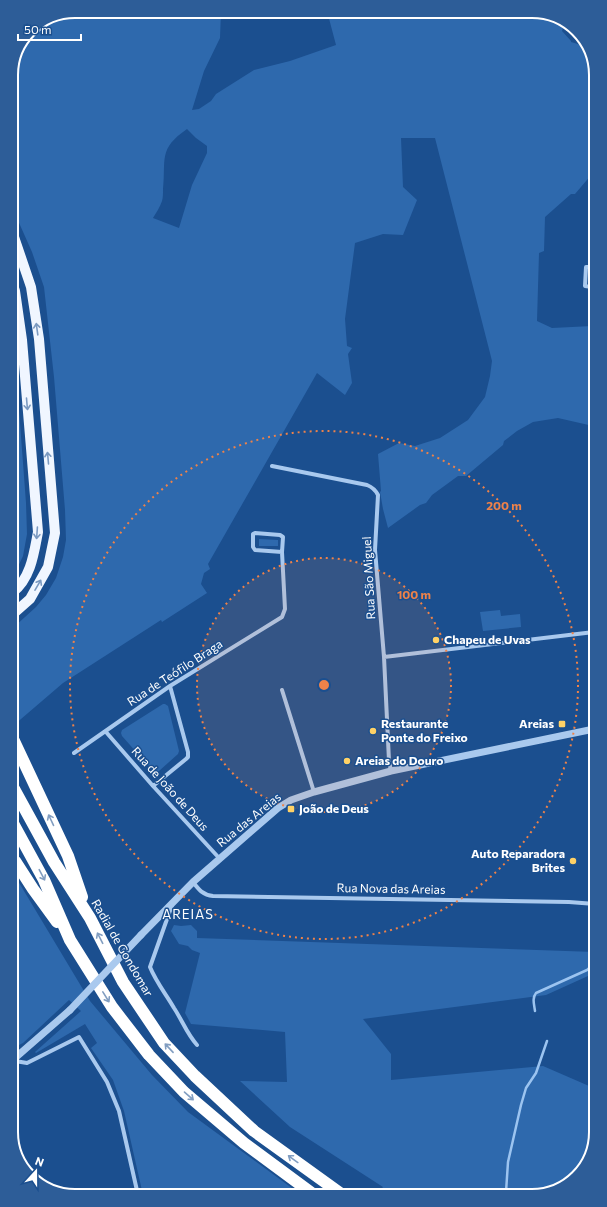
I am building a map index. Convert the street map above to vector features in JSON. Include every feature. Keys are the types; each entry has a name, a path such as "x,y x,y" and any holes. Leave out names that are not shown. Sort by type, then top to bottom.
{"highway":[{"path":"18,750 68,856 90,918"},
{"name":"Radial de Gondomar","path":"18,797 54,862 90,918 123,982 164,1043 195,1076 254,1131 335,1189"},
{"path":"18,832 44,880 70,940"},
{"path":"18,867 70,940 112,1007 149,1055 184,1092 244,1143 306,1189"}],"main road":[{"path":"18,249 31,287 38,331 55,533 48,567 30,599 18,610"},
{"path":"18,312 22,340 38,532 32,561 18,587"}],"street":[{"path":"589,267 586,267 585,286 589,287"},
{"name":"Rua São Miguel","path":"272,466 367,485 373,487 378,495 375,550 384,657 389,761 391,771"},
{"path":"254,534 280,535 283,537 282,552 254,550 254,534"},
{"name":"Rua de Teófilo Braga","path":"74,753 170,686 282,617 285,609 282,552"},
{"path":"384,657 589,633"},
{"path":"153,786 188,756 170,686"},
{"path":"282,690 314,792"},
{"name":"Rua das Areias","path":"18,1056 70,1010 193,882 278,808 291,800 314,792 391,771 589,730"},
{"name":"Rua de João de Deus","path":"106,732 220,859"},
{"name":"Rua Nova das Areias","path":"193,882 199,891 206,895 213,896 589,904"},
{"path":"173,904 150,967 154,978 174,1007 192,1040 197,1045"},
{"path":"18,1060 27,1063 79,1037 107,1082 119,1111 137,1189"}],"shaded area":[{"path":"75,18 221,18 220,38 204,71 192,110 199,109 211,101 216,94 254,70 290,61 336,45 329,18 536,18 554,22 563,28 562,31 571,42 580,45 585,53 589,75 589,178 575,194 571,194 545,217 544,251 539,253 537,321 552,328 589,326 589,425 558,418 533,422 517,431 504,441 503,445 466,476 458,476 432,495 426,503 420,505 388,528 380,492 378,454 399,443 415,446 440,438 468,420 485,397 492,361 435,138 401,138 403,187 417,200 403,235 383,234 355,243 345,319 347,346 352,348 348,354 352,383 345,395 317,373 208,564 210,569 204,573 201,584 207,593 162,622 161,620 63,683 18,722 18,623 36,607 46,595 56,578 63,557 66,540 65,510 54,377 44,287 32,252 18,220 18,71 20,60 30,40 37,32 53,22","holes":["187,129 207,146 207,153 192,185 179,228 153,218 162,200 165,155 171,143"]},
{"path":"18,397 27,534 23,556 18,566"},
{"path":"259,539 278,540 278,546 259,546"},
{"path":"500,610 501,616 520,614 521,627 483,631 480,612"},
{"path":"163,704 168,706 179,751 178,754 156,772 153,771 121,733 122,730"},
{"path":"18,881 90,1001 152,1075 188,1112 293,1189 142,1189 124,1111 113,1080 91,1048 97,1043 85,1024 36,1053 35,1052 81,1011 69,1000 23,1043 18,1046"},
{"path":"174,925 191,925 197,931 197,938 589,952 589,975 546,995 363,1019 391,1054 391,1080 543,1066 589,1086 589,1132 588,1143 583,1157 579,1164 567,1177 554,1185 543,1188 381,1189 383,1187 290,1127 240,1081 287,1082 285,1032 191,1024 185,1013 200,953 192,950 188,946 179,944 171,931"}],"waterway":[{"path":"535,1011 534,999 536,993 589,968"},
{"path":"506,1189 508,1162 521,1105 526,1088 536,1073 547,1041"}],"place":[{"name":"Chapeu de Uvas","path":"436,640"},
{"name":"Areias","path":"562,724"},
{"name":"Restaurante Ponte do Freixo","path":"373,731"},
{"name":"Areias do Douro","path":"347,761"},
{"name":"João de Deus","path":"291,809"},
{"name":"Auto Reparadora Brites","path":"573,861"}],"district":[{"name":"AREIAS","path":"188,914"}]}
